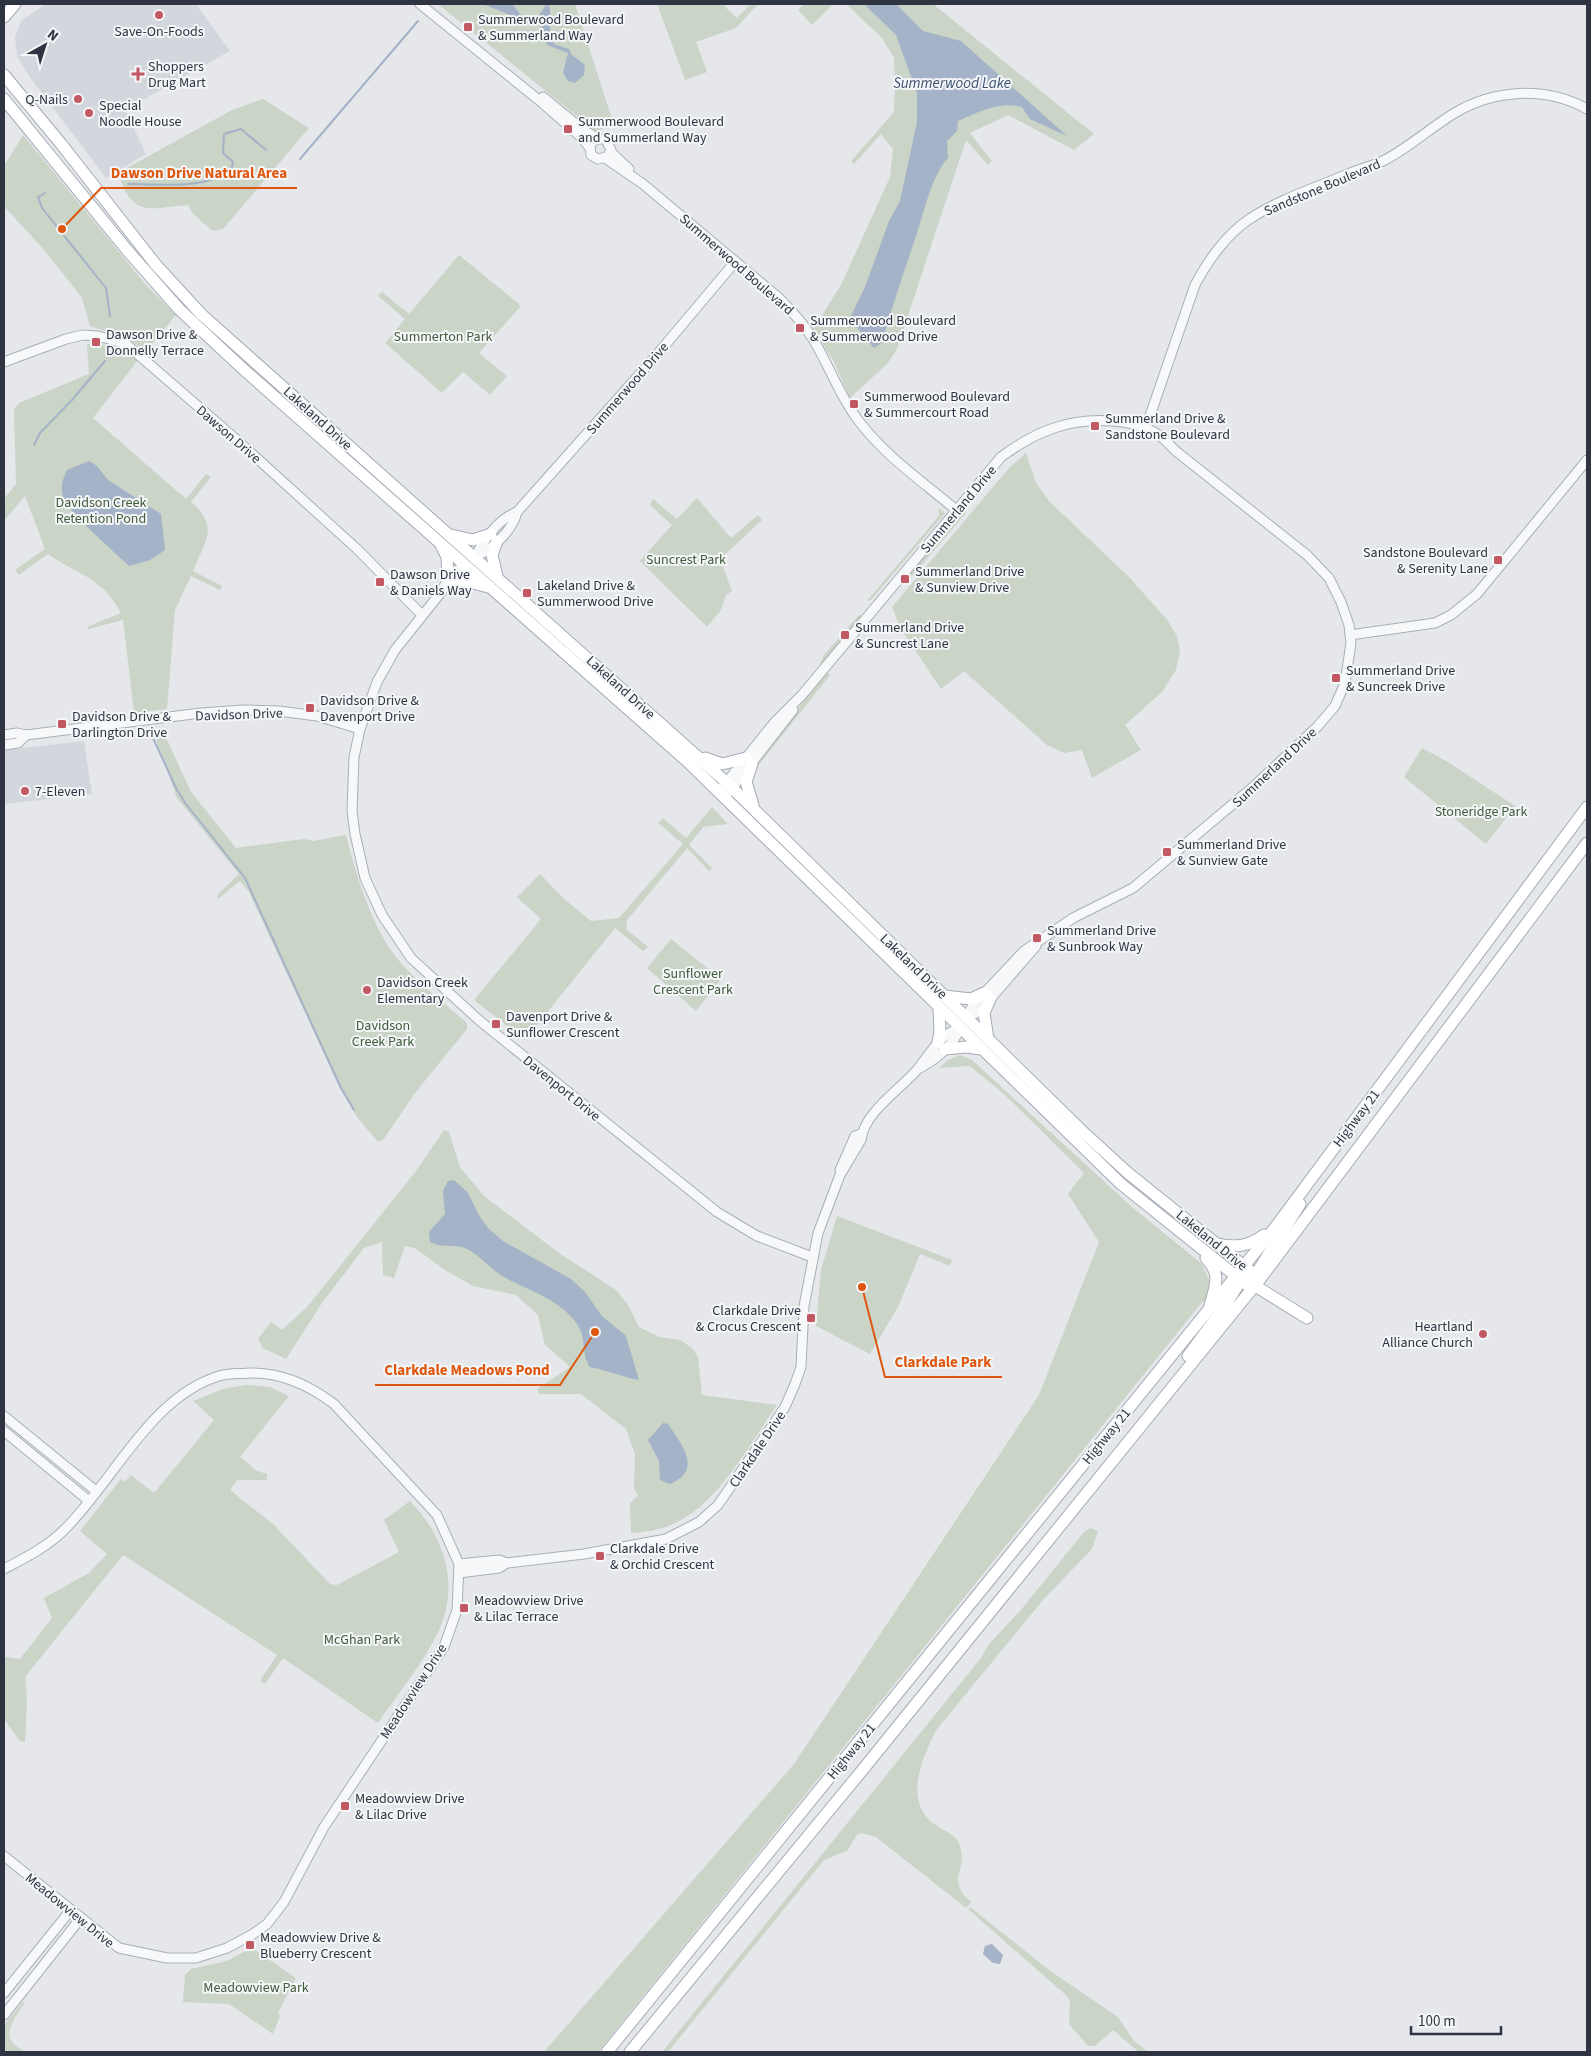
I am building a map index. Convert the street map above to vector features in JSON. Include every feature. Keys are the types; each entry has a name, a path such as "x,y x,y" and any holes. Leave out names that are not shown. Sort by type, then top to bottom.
{"main road":[{"path":"4,7 8,4"},
{"path":"4,17 15,4"},
{"path":"4,66 16,90"},
{"name":"Lakeland Drive","path":"4,75 150,258 201,314 451,541 494,583 726,790 939,1008 963,1023"},
{"path":"4,84 45,124"},
{"name":"Lakeland Drive","path":"6,102 127,250 179,309 435,538 451,541"},
{"path":"435,538 447,557 452,581 494,583 492,554 494,537 451,541"},
{"name":"Lakeland Drive","path":"494,583 696,754 726,790 756,811 944,996 963,1023 1121,1184 1187,1239 1307,1318"},
{"path":"696,754 722,764 749,761 746,782 756,811"},
{"name":"Highway 21","path":"1249,1281 1244,1266 1274,1229 1587,807"},
{"name":"Highway 21","path":"630,2052 860,1773 1166,1394 1249,1281 1587,843"},
{"path":"939,1008 942,1045 966,1047 984,1044 984,1013 987,996 971,999 944,996"},
{"name":"Lakeland Drive","path":"984,1044 1128,1172 1244,1266"},
{"path":"1249,1281 1307,1192 1309,1181"},
{"path":"1216,1243 1233,1246 1247,1245 1274,1229"},
{"path":"1187,1239 1213,1265 1217,1277 1207,1312"},
{"name":"Highway 21","path":"607,2052 1207,1312 1249,1281"}],"street":[{"path":"420,4 583,138 593,157 598,159 605,158 611,150 608,140 597,138 582,130 429,4"},
{"name":"Sandstone Boulevard","path":"1145,431 1195,285 1206,265 1247,220 1286,200 1382,162 1452,115 1483,100 1505,95 1542,94 1564,98 1587,109"},
{"path":"589,147 591,141 597,138"},
{"name":"Summerwood Boulevard","path":"611,150 643,184"},
{"name":"Summerwood Boulevard","path":"605,158 643,184 796,315 814,340 847,404 875,441 897,462 956,510"},
{"name":"Summerwood Drive","path":"471,562 484,553 494,537 515,522 517,512 655,357 736,262"},
{"name":"Dawson Drive","path":"4,362 66,338 82,335 98,336 126,344 357,549 422,615"},
{"name":"Summerland Drive","path":"726,790 749,761 774,723 802,695 1001,457 1036,434 1069,422 1107,421 1160,436 1177,452 1307,555 1329,578 1341,602 1350,635 1351,643 1345,683 1335,706 1296,748 1140,882 1101,905 1072,918 1037,944 1024,951 987,996 973,1005 963,1023"},
{"path":"1350,635 1436,623 1450,615 1477,594 1586,461"},
{"name":"Davenport Drive","path":"471,562 442,591 395,650 377,682 360,729 352,778 355,834 365,878 382,915 411,958 480,1021 716,1212 757,1236 812,1256"},
{"name":"Davidson Drive","path":"4,735 17,733 26,735 243,710 279,711 317,716 360,729"},
{"name":"Davidson Drive","path":"4,745 18,743 26,735"},
{"name":"Clarkdale Drive","path":"459,1568 499,1568 508,1563 584,1554 666,1539 699,1522 718,1505 785,1407 795,1384 801,1367 804,1306 812,1256 818,1233 840,1175 861,1140 861,1134 876,1112 917,1069 934,1060 942,1045 963,1023"},
{"name":"Meadowview Drive","path":"4,1569 31,1556 64,1530 162,1412 192,1388 220,1376 258,1373 274,1375 316,1390 334,1404 437,1516 459,1568 457,1610 444,1647 344,1795 324,1827 293,1888 267,1924 243,1940 212,1954 179,1959 119,1948 80,1919 4,1856"},
{"path":"4,1416 96,1491"},
{"path":"4,1431 89,1501"},
{"path":"4,1993 70,1911"},
{"path":"4,2015 80,1919"}],"shaded area":[{"path":"46,4 196,4 230,51 125,110 146,154 106,178 29,76 17,56 15,37 21,21"},
{"path":"84,741 92,794 4,804 4,750"}],"green space":[{"path":"438,4 575,4 612,119 598,133"},
{"path":"657,4 722,4 737,18 751,4 758,4 736,28 696,42 707,72 685,80"},
{"path":"804,4 833,4 812,25 798,10"},
{"path":"846,4 933,4 1094,134 1074,150 1008,115 970,133 992,161 988,165 966,140 897,349 888,363 850,398 833,360 813,329 841,285 890,177 893,149 881,134 854,164 851,161 894,112 895,86 894,58 882,38"},
{"path":"263,99 309,128 223,229 213,231 193,214 188,205 144,207 136,204 130,198 118,173 232,110"},
{"path":"23,135 146,285 176,315 146,351 129,339 90,326 82,298 46,252 4,206 4,163 6,163"},
{"name":"Summerton Park","path":"459,255 519,304 520,307 479,353 507,376 490,395 463,372 442,393 385,343 405,319 378,296 382,292 409,314"},
{"name":"Davidson Creek Retention Pond","path":"87,344 105,345 138,360 93,418 186,499 206,474 211,477 191,502 200,511 208,527 205,543 193,571 222,586 220,590 191,576 175,610 167,709 134,713 123,620 88,629 87,627 121,613 106,591 89,578 48,554 19,575 15,570 45,549 25,496 4,521 4,499 16,484 14,410 19,403 89,374"},
{"path":"1026,453 1036,483 1049,501 1130,578 1168,621 1177,636 1180,651 1176,670 1162,692 1125,725 1141,750 1092,778 1082,750 1064,753 1047,745 964,671 941,689 901,629 892,607 1009,468"},
{"name":"Suncrest Park","path":"697,498 731,538 758,515 762,520 720,559 732,591 726,595 721,610 707,627 640,561 672,525 650,505 653,499 677,519"},
{"path":"938,508 945,513 871,600 867,601 939,516"},
{"path":"961,510 966,513 907,582 905,580 950,527 952,521"},
{"path":"859,615 863,616 825,662 820,664 824,655"},
{"path":"826,672 830,675 754,771 752,769"},
{"name":"Davidson Creek Park","path":"162,729 191,792 236,848 304,839 313,841 346,835 369,908 390,949 416,979 467,1023 467,1029 415,1093 383,1140 378,1142 357,1117 338,1084 249,892 240,881 218,899 217,895 239,874 177,798 153,731"},
{"name":"Stoneridge Park","path":"1422,748 1448,762 1515,806 1486,844 1404,777"},
{"path":"712,807 728,824 703,827 689,845 712,868 709,871 687,848 627,920 626,929 648,947 643,951 615,928 525,1040 474,1000 541,919 517,897 540,874 563,898 591,921 619,918 683,844 658,823 663,818 686,838"},
{"name":"Sunflower Crescent Park","path":"671,939 721,979 696,1011 647,968"},
{"path":"960,1055 972,1060 1132,1207 1202,1264 1209,1280 1212,1279 1206,1302 1203,1301 598,2052 544,2052 794,1764 1039,1395 1099,1242 1068,1194 1084,1173 1004,1094 970,1066 939,1068 948,1060"},
{"path":"444,1130 449,1132 460,1167 484,1196 559,1253 616,1290 627,1303 639,1327 659,1337 680,1340 692,1348 698,1357 702,1395 777,1405 732,1471 706,1501 691,1514 664,1527 631,1533 630,1503 638,1496 634,1488 635,1454 626,1429 581,1394 539,1394 537,1389 570,1367 545,1345 538,1315 516,1295 473,1286 445,1270 415,1248 405,1246 394,1278 383,1275 382,1242 364,1248 322,1303 286,1359 263,1348 258,1339 271,1322 282,1330 308,1306 416,1171"},
{"path":"837,1216 952,1260 950,1266 920,1254 898,1307 870,1354 816,1326 821,1270"},
{"name":"McGhan Park","path":"247,1385 270,1387 289,1396 240,1457 257,1471 267,1474 267,1480 237,1480 230,1490 274,1525 330,1584 337,1585 399,1552 384,1520 410,1501 432,1529 445,1561 448,1595 439,1630 426,1654 378,1723 283,1658 265,1684 260,1681 277,1655 123,1555 25,1677 27,1699 25,1742 20,1741 4,1719 4,1657 20,1659 52,1618 44,1598 89,1573 107,1554 80,1531 121,1479 125,1482 131,1475 154,1493 214,1420 193,1401 226,1388"},
{"path":"1090,1528 1098,1531 1092,1549 1043,1600 937,1729 921,1765 917,1791 919,1803 925,1814 934,1824 949,1833 958,1842 962,1854 958,1881 959,1887 971,1902 966,1908 876,1837 861,1833 856,1836 848,1850 824,1860 668,2052 662,2052 981,1658 988,1645 1020,1611 1084,1532"},
{"path":"970,1907 1049,1970 1118,2017 1134,2041 1148,2052 1139,2052 1113,2030 1095,2046 1088,2046 1069,2024 1070,2003 1068,1997 969,1910"},
{"name":"Meadowview Park","path":"252,1948 296,1978 278,2013 280,2016 273,2034 229,2004 183,2002 185,1975 191,1969 227,1961"},
{"path":"23,2002 25,2003 14,2020 9,2035 13,2043 25,2052 5,2052 4,2025"}],"water":[{"path":"483,4 512,4 521,15 531,19 539,15 546,5 550,8 550,32 554,44 569,49 571,54 585,65 584,75 575,83 568,81 563,73 568,53 547,45 542,27 539,24 522,20"},
{"name":"Summerwood Lake","path":"864,4 896,4 923,31 961,41 1067,136 1030,119 1022,107 997,106 958,121 957,131 947,141 948,158 937,175 929,195 882,343 874,348 854,324 851,316 865,287 889,221 900,201 917,122 917,93 896,35"},
{"path":"89,461 97,466 108,480 161,514 165,550 150,560 129,566 92,532 66,503 62,486 67,470"},
{"path":"454,1180 468,1193 488,1228 503,1241 571,1279 585,1292 602,1316 626,1336 639,1380 590,1367 587,1362 582,1335 577,1324 562,1308 544,1296 504,1277 467,1249 430,1242 429,1232 445,1214 443,1191 448,1181"},
{"path":"663,1423 668,1424 679,1440 687,1456 688,1464 686,1472 670,1484 660,1480 659,1461 648,1440"},
{"path":"992,1944 1003,1955 1000,1964 993,1963 983,1954 985,1946"}],"waterway":[{"path":"300,159 418,21"},
{"path":"128,184 181,185 220,177 231,171 233,162 223,153 224,134 241,129 266,150"},
{"path":"45,193 38,197 42,208 106,288 110,316"},
{"path":"34,445 40,433 72,400 105,361"},
{"path":"153,738 177,790 186,804 245,878 341,1088 354,1110"}],"place":[{"name":"Save-On-Foods","path":"159,15"},
{"name":"Summerwood Boulevard & Summerland Way","path":"468,27"},
{"name":"Shoppers Drug Mart","path":"138,74"},
{"name":"Q-Nails","path":"78,99"},
{"name":"Special Noodle House","path":"89,113"},
{"name":"Summerwood Boulevard and Summerland Way","path":"568,129"},
{"name":"Dawson Drive Natural Area","path":"62,229"},
{"name":"Summerwood Boulevard & Summerwood Drive","path":"800,328"},
{"name":"Dawson Drive & Donnelly Terrace","path":"96,342"},
{"name":"Summerwood Boulevard & Summercourt Road","path":"854,404"},
{"name":"Summerland Drive & Sandstone Boulevard","path":"1095,426"},
{"name":"Sandstone Boulevard & Serenity Lane","path":"1498,560"},
{"name":"Summerland Drive & Sunview Drive","path":"905,579"},
{"name":"Dawson Drive & Daniels Way","path":"380,582"},
{"name":"Lakeland Drive & Summerwood Drive","path":"527,593"},
{"name":"Summerland Drive & Suncrest Lane","path":"845,635"},
{"name":"Summerland Drive & Suncreek Drive","path":"1336,678"},
{"name":"Davidson Drive & Davenport Drive","path":"310,708"},
{"name":"Davidson Drive & Darlington Drive","path":"62,724"},
{"name":"7-Eleven","path":"25,791"},
{"name":"Summerland Drive & Sunview Gate","path":"1167,852"},
{"name":"Summerland Drive & Sunbrook Way","path":"1037,938"},
{"name":"Davidson Creek Elementary","path":"367,990"},
{"name":"Davenport Drive & Sunflower Crescent","path":"496,1024"},
{"name":"Clarkdale Park","path":"862,1287"},
{"name":"Clarkdale Drive & Crocus Crescent","path":"811,1318"},
{"name":"Clarkdale Meadows Pond","path":"595,1332"},
{"name":"Heartland Alliance Church","path":"1483,1334"},
{"name":"Clarkdale Drive & Orchid Crescent","path":"600,1556"},
{"name":"Meadowview Drive & Lilac Terrace","path":"464,1608"},
{"name":"Meadowview Drive & Lilac Drive","path":"345,1806"},
{"name":"Meadowview Drive & Blueberry Crescent","path":"250,1945"}]}
